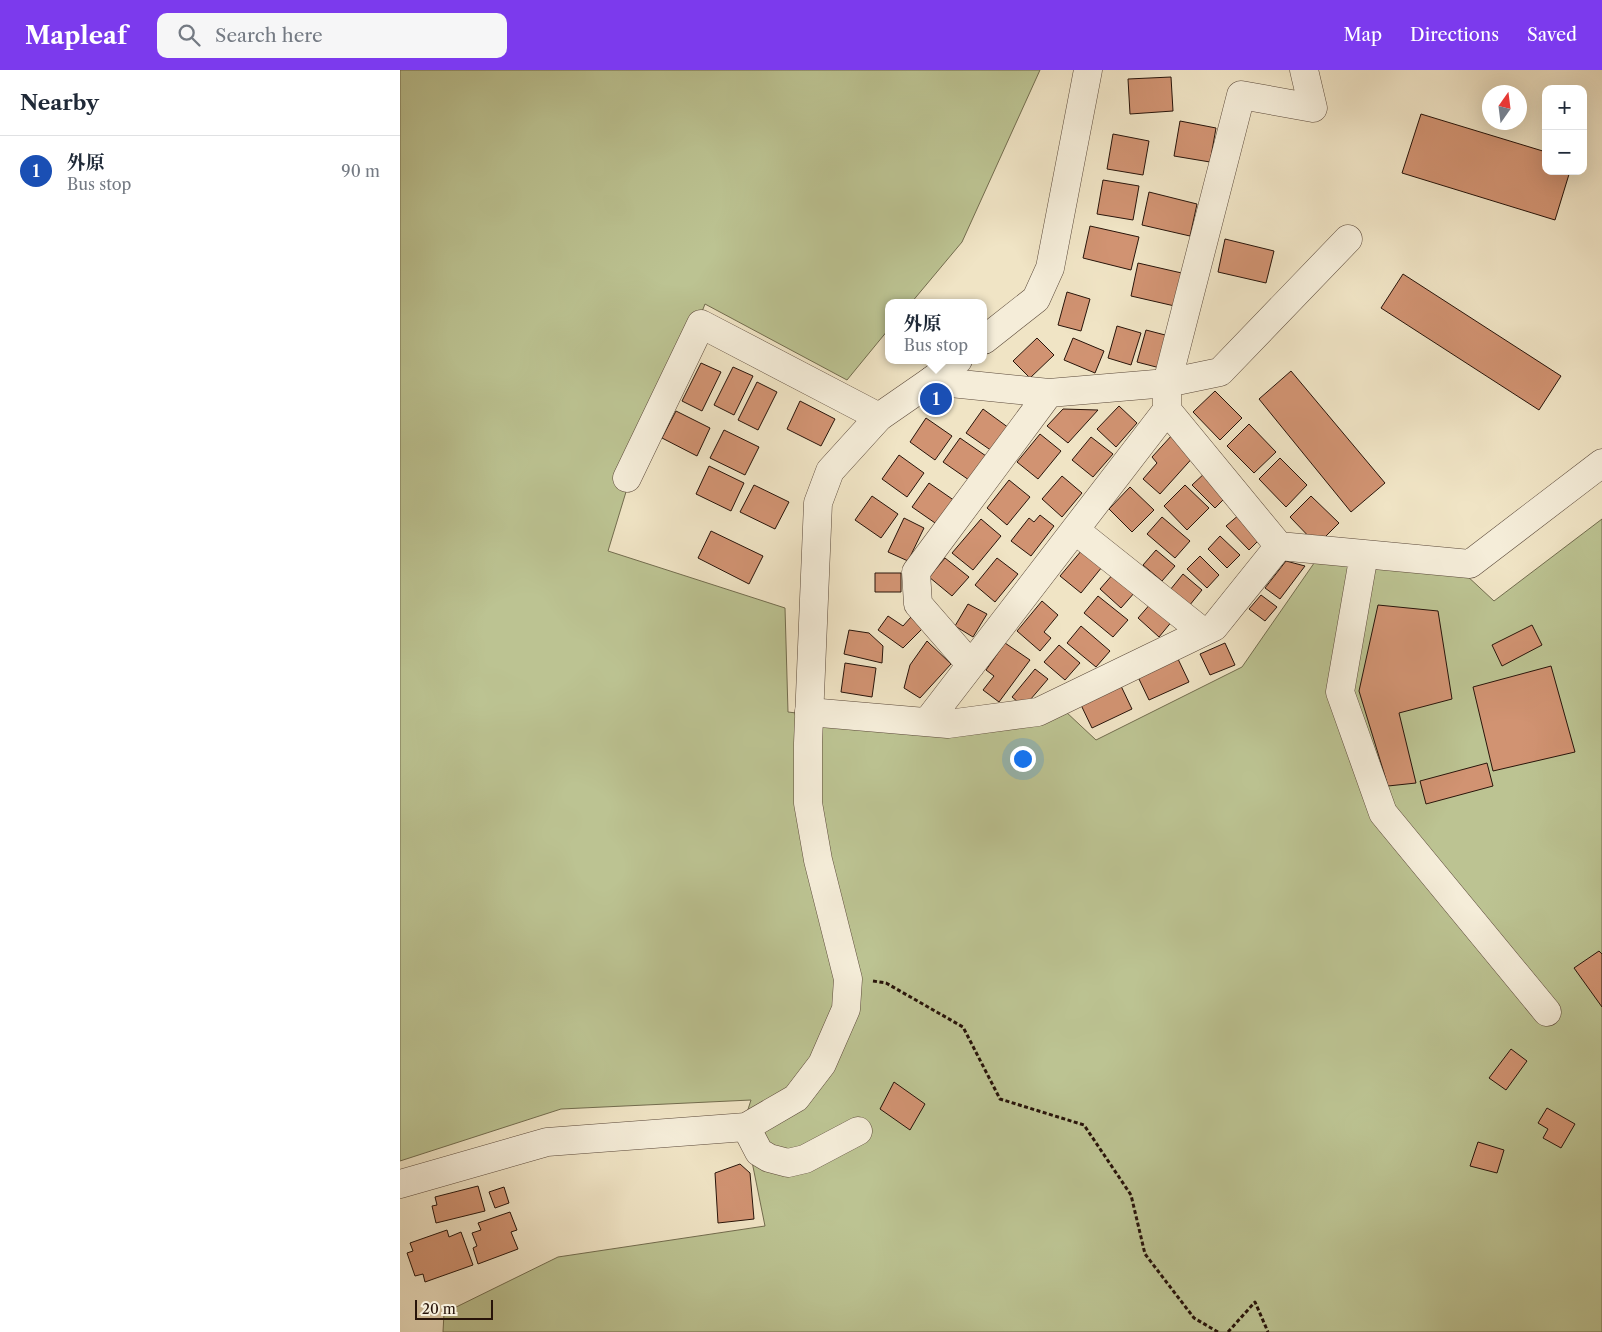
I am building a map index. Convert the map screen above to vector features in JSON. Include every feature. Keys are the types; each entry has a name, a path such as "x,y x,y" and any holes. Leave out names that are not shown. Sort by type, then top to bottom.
{"street":[{"path":"987,338 1036,299 1050,268 1088,70"},
{"path":"927,722 1167,410 1167,383 1241,95 1312,108 1304,70"},
{"path":"931,381 1049,392 1167,383 1220,372 1348,239"},
{"path":"627,478 701,324 879,417"},
{"path":"400,1184 547,1142 746,1127 796,1098 822,1064 846,1009 848,979 818,860 808,803 809,712 818,504 830,471 879,417 953,364"},
{"path":"971,665 918,604 916,572 1049,392"},
{"path":"1167,410 1279,546 1470,564 1602,463"},
{"path":"1075,530 1203,632"},
{"path":"809,712 948,724 1038,712 1214,628 1279,546"},
{"path":"1364,554 1340,692 1383,813 1548,1012"},
{"path":"746,1127 759,1152 768,1158 788,1163 805,1159 858,1131"}],"path":[{"path":"848,979 886,983 963,1027 1000,1098 1084,1125 1131,1196 1145,1254 1194,1318 1218,1332"},
{"path":"1228,1332 1255,1302 1268,1332"}],"green space":[{"path":"400,70 1040,70 962,242 914,299 885,299 885,334 847,380 705,304 680,368 636,459 608,551 785,608 788,712 943,731 1065,711 1096,740 1242,667 1319,556 1465,574 1494,601 1602,519 1602,1332 443,1332 444,1313 558,1257 765,1226 744,1122 751,1100 561,1109 400,1161"}],"building":[{"path":"1171,77 1173,111 1130,114 1128,79"},
{"path":"1421,114 1542,151 1542,175 1569,175 1555,220 1402,173"},
{"path":"1180,121 1216,128 1210,162 1174,156"},
{"path":"1113,134 1149,141 1143,175 1107,169"},
{"path":"1103,180 1139,186 1133,220 1097,214"},
{"path":"1149,192 1197,204 1190,236 1142,225"},
{"path":"1090,226 1139,237 1131,270 1083,258"},
{"path":"1225,239 1274,251 1266,283 1218,272"},
{"path":"1138,263 1186,274 1179,307 1131,296"},
{"path":"1403,274 1561,376 1539,410 1381,308"},
{"path":"1067,292 1090,299 1081,331 1058,325"},
{"path":"1117,326 1141,333 1131,365 1108,358"},
{"path":"1146,330 1169,336 1160,368 1137,362"},
{"path":"1037,338 1054,355 1030,378 1013,361"},
{"path":"1073,338 1104,351 1095,373 1064,360"},
{"path":"701,363 721,372 702,411 682,401"},
{"path":"733,367 753,376 734,415 714,405"},
{"path":"1291,371 1385,483 1351,512 1259,399"},
{"path":"757,382 777,392 758,430 738,420"},
{"path":"1215,391 1242,418 1220,440 1193,412"},
{"path":"800,401 835,419 821,446 787,429"},
{"path":"1119,406 1137,423 1116,447 1097,429"},
{"path":"983,409 1009,428 992,451 966,433"},
{"path":"1063,409 1098,410 1068,443 1047,426"},
{"path":"676,411 710,428 697,456 662,438"},
{"path":"926,418 952,436 935,460 910,442"},
{"path":"1249,424 1276,452 1254,473 1227,446"},
{"path":"724,430 759,447 745,475 710,458"},
{"path":"1040,434 1061,451 1038,479 1017,462"},
{"path":"1173,434 1196,454 1160,494 1143,479 1157,463 1152,457"},
{"path":"1091,437 1113,454 1093,477 1072,460"},
{"path":"960,438 986,456 969,480 943,462"},
{"path":"899,455 924,473 907,497 882,479"},
{"path":"1280,458 1307,485 1286,507 1259,479"},
{"path":"709,466 744,483 731,511 696,494"},
{"path":"1206,472 1228,495 1215,508 1192,485"},
{"path":"1062,476 1082,493 1062,517 1042,499"},
{"path":"1009,480 1030,497 1007,525 987,508"},
{"path":"929,483 955,501 938,525 912,507"},
{"path":"754,485 789,502 775,529 740,512"},
{"path":"1185,485 1209,508 1187,530 1164,506"},
{"path":"1130,487 1154,510 1132,532 1109,509"},
{"path":"872,496 898,514 881,538 855,520"},
{"path":"1311,496 1339,523 1317,545 1290,517"},
{"path":"1240,514 1262,537 1249,550 1226,526"},
{"path":"1040,515 1054,526 1031,556 1011,541 1029,518 1034,522"},
{"path":"1162,517 1190,541 1175,558 1147,534"},
{"path":"904,518 924,528 908,561 888,552"},
{"path":"981,519 1001,536 973,570 952,553"},
{"path":"711,531 763,556 749,584 698,558"},
{"path":"1220,536 1240,555 1227,568 1208,549"},
{"path":"1082,550 1102,567 1081,593 1060,576"},
{"path":"1156,550 1175,566 1162,581 1143,565"},
{"path":"1200,556 1219,575 1207,588 1187,569"},
{"path":"945,558 969,577 952,596 929,577"},
{"path":"997,558 1018,574 995,602 975,585"},
{"path":"1286,561 1305,566 1280,599 1265,588"},
{"path":"875,573 901,573 901,592 875,592"},
{"path":"1114,573 1135,592 1121,608 1100,589"},
{"path":"1183,574 1202,590 1189,606 1170,590"},
{"path":"1261,595 1277,607 1265,621 1249,609"},
{"path":"1098,596 1128,620 1113,637 1084,613"},
{"path":"1042,601 1058,615 1044,632 1051,638 1040,651 1017,631"},
{"path":"1152,602 1173,620 1159,637 1138,618"},
{"path":"968,604 987,614 973,637 955,626"},
{"path":"1378,605 1438,611 1452,699 1399,713 1416,783 1388,786 1359,691"},
{"path":"888,616 903,626 911,617 922,629 903,648 878,630"},
{"path":"1532,625 1542,645 1502,666 1492,645"},
{"path":"1081,626 1110,651 1096,667 1067,643"},
{"path":"849,630 869,633 883,646 882,663 844,654"},
{"path":"927,641 951,664 920,698 904,688 910,665"},
{"path":"1005,643 1030,660 999,702 983,690 994,676 986,670"},
{"path":"1225,643 1235,665 1210,675 1200,654"},
{"path":"1059,645 1080,663 1065,680 1044,662"},
{"path":"1178,659 1189,682 1149,700 1138,677"},
{"path":"845,663 876,668 872,697 841,692"},
{"path":"1551,666 1575,752 1493,771 1473,687"},
{"path":"1035,669 1048,679 1024,707 1012,697"},
{"path":"1121,686 1132,709 1092,728 1081,705"},
{"path":"1487,763 1493,786 1426,804 1420,781"},
{"path":"1599,951 1602,954 1602,1007 1574,968"},
{"path":"1511,1049 1527,1061 1506,1090 1489,1078"},
{"path":"894,1082 925,1104 910,1130 880,1109"},
{"path":"1547,1108 1575,1124 1561,1148 1543,1138 1548,1129 1538,1123"},
{"path":"1478,1142 1504,1150 1497,1173 1470,1166"},
{"path":"740,1164 750,1173 754,1219 718,1223 715,1173"},
{"path":"478,1186 485,1211 436,1223 432,1206 437,1205 435,1197"},
{"path":"504,1187 509,1203 495,1208 489,1192"},
{"path":"510,1212 517,1230 511,1232 518,1249 478,1264 473,1248 477,1246 472,1233 481,1230 478,1223"},
{"path":"447,1230 449,1237 461,1232 473,1265 425,1282 423,1274 415,1276 407,1253 413,1251 410,1243"}],"place":[{"name":"外原","path":"936,399"}]}
